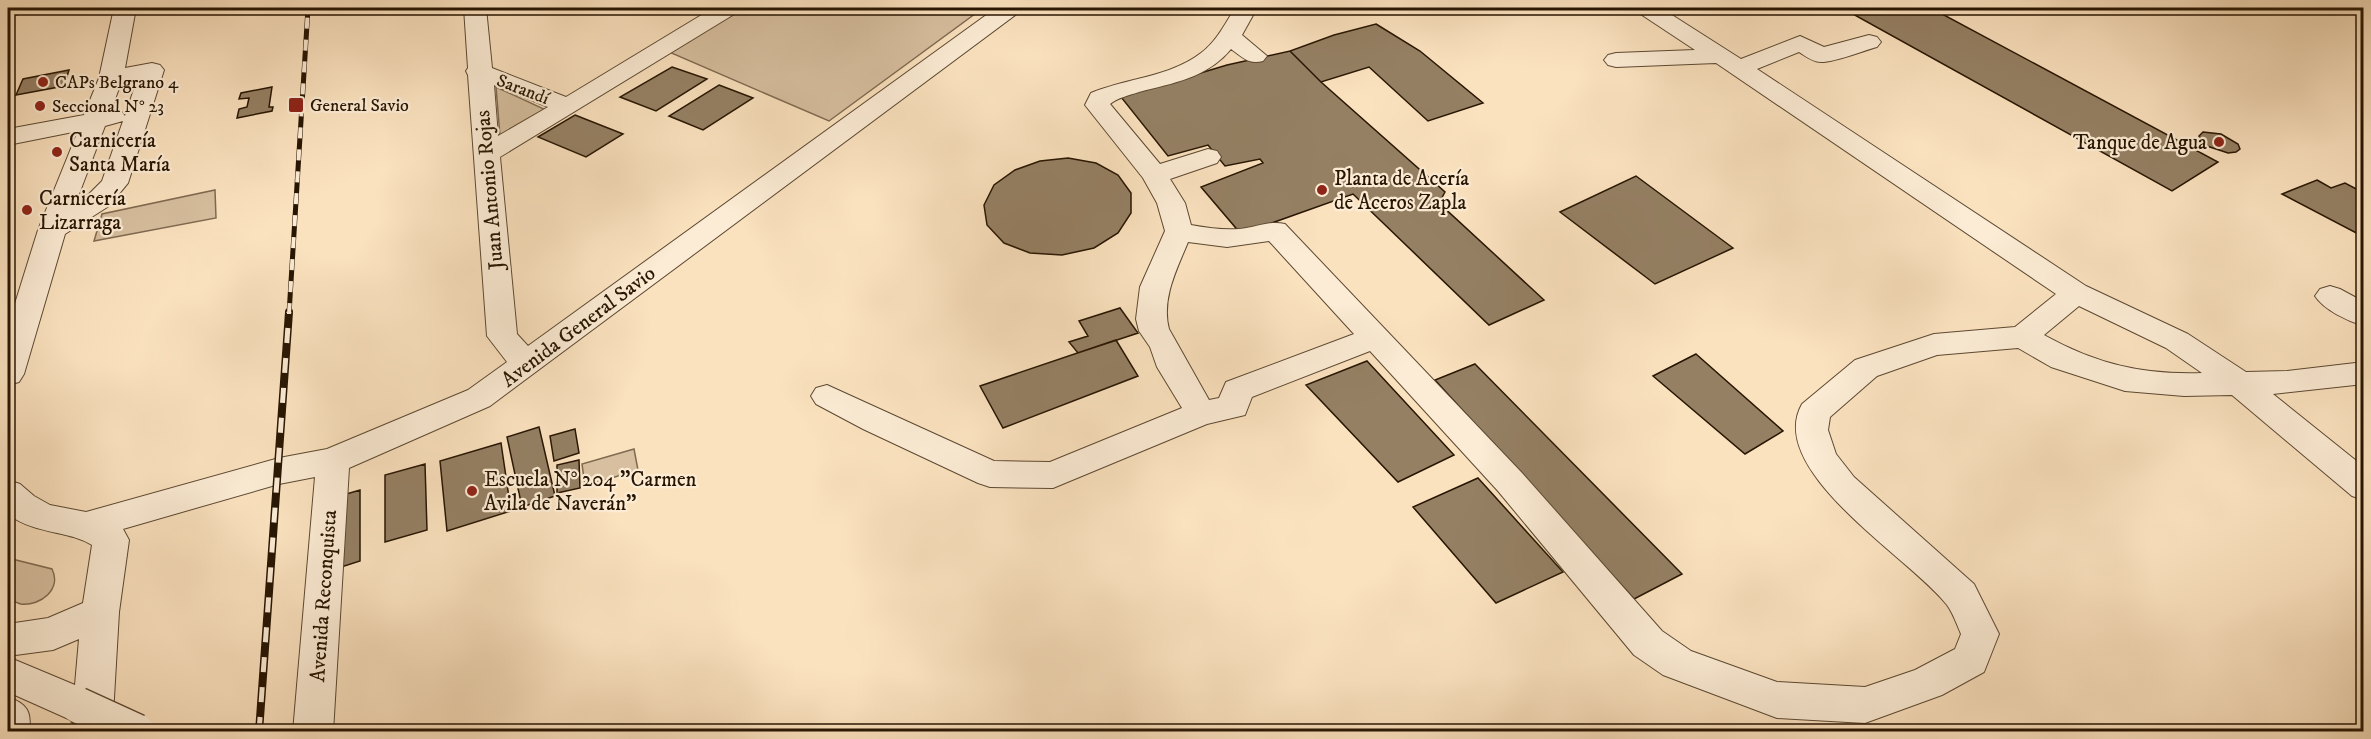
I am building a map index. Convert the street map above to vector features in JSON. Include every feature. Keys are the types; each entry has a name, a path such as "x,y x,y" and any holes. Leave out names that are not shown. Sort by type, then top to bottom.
{"street":[{"path":"8,9 17,8"},
{"path":"8,374 52,230 111,78 125,8"},
{"name":"Juan Antonio Rojas","path":"475,8 478,71 494,220 502,336 526,364"},
{"path":"486,154 728,8"},
{"name":"Avenida General Savio","path":"87,526 279,471 333,461 479,398 1010,8"},
{"path":"1201,413 1173,367 1164,344 1154,332 1151,319 1155,287 1179,231 1171,203 1155,175 1097,105 1100,98 1115,91 1194,68 1211,57 1229,37 1246,8"},
{"path":"1647,8 2076,293 2177,341 2239,383 2364,487"},
{"path":"1229,37 1256,56"},
{"path":"1616,60 1729,62 1800,43 1821,55 1869,42"},
{"path":"52,230 99,200 115,183 152,70 111,78"},
{"name":"Sarandí","path":"478,71 568,106"},
{"path":"8,137 138,112"},
{"path":"1155,175 1208,157"},
{"path":"1179,231 1224,240 1256,237 1275,230 1510,482 1648,643 1677,663 1777,700 1865,705 1928,683 1970,660 1980,634 1961,595 1842,486 1821,459 1811,430 1814,412 1866,368 1934,345 2023,337 2076,293"},
{"path":"2330,296 2364,316"},
{"path":"2023,337 2062,359 2125,380 2184,386 2287,382 2364,373"},
{"path":"827,396 875,422 990,474 1053,475 1201,413 1234,407 1237,390 1374,338"},
{"name":"Avenida Reconquista","path":"313,732 333,461"},
{"path":"8,493 21,507 48,519 102,531 111,540 85,718"},
{"path":"8,640 53,634 100,612"},
{"path":"8,674 85,718 137,732"},
{"path":"8,715 11,719 9,732"}],"shaded area":[{"path":"741,8 983,8 829,121 669,52"},
{"path":"496,87 546,110 500,136"},
{"path":"215,190 216,218 94,241 102,214"},
{"path":"634,449 638,470 585,486 582,464"},
{"path":"8,558 52,569 54,583 48,595 28,604 21,604 8,598"}],"building":[{"path":"1842,8 1931,8 2218,162 2172,191"},
{"path":"1376,24 1420,51 1483,103 1428,121 1369,67 1321,82 1290,51 1334,35"},
{"name":"Planta de Acería de Aceros Zapla","path":"1290,51 1321,82 1445,192 1439,203 1544,300 1489,325 1353,194 1241,234 1201,187 1263,163 1260,159 1225,166 1208,145 1168,156 1121,97 1227,65"},
{"path":"672,67 707,79 656,111 620,97"},
{"name":"CAPs Belgrano 4","path":"69,70 64,86 16,95 23,79"},
{"path":"719,85 753,98 703,130 669,116"},
{"path":"272,87 269,107 273,107 272,111 237,118 239,109 247,107 249,98 239,99 241,93"},
{"path":"575,115 623,134 586,157 538,137"},
{"name":"Tanque de Agua","path":"2203,132 2221,134 2238,144 2240,149 2228,153 2207,146 2199,136"},
{"path":"1068,158 1096,163 1118,175 1131,193 1131,213 1118,233 1094,248 1062,255 1030,253 1004,243 987,225 984,205 994,185 1015,170 1040,161"},
{"path":"1636,176 1733,248 1655,284 1560,212"},
{"path":"2317,180 2331,188 2345,183 2364,193 2364,237 2282,194"},
{"path":"1120,308 1138,333 1078,353 1069,342 1088,336 1079,321"},
{"path":"1116,340 1138,376 1003,428 980,386"},
{"path":"1696,354 1783,431 1745,454 1653,376"},
{"path":"1367,361 1454,455 1398,482 1306,385"},
{"path":"1475,364 1682,574 1634,599 1435,380"},
{"path":"539,427 555,496 522,507 507,437"},
{"path":"575,429 579,453 554,461 550,436"},
{"path":"501,443 511,511 447,531 440,461"},
{"path":"579,460 580,488 557,493 557,465"},
{"path":"425,464 427,530 385,542 385,475"},
{"path":"1478,478 1563,572 1496,603 1413,507"},
{"path":"360,490 360,561 335,569 336,497"}],"railway":[{"path":"289,314 308,8"},
{"path":"259,732 289,312"}],"place":[{"name":"CAPs Belgrano 4","path":"43,82"},
{"name":"General Savio","path":"296,105"},
{"name":"Seccional N° 23","path":"40,106"},
{"name":"Tanque de Agua","path":"2219,142"},
{"name":"Carnicería Santa María","path":"57,152"},
{"name":"Planta de Acería de Aceros Zapla","path":"1322,190"},
{"name":"Carnicería Lizarraga","path":"27,210"},
{"name":"Escuela N° 204 \"Carmen Avila de Naverán\"","path":"472,491"}]}
